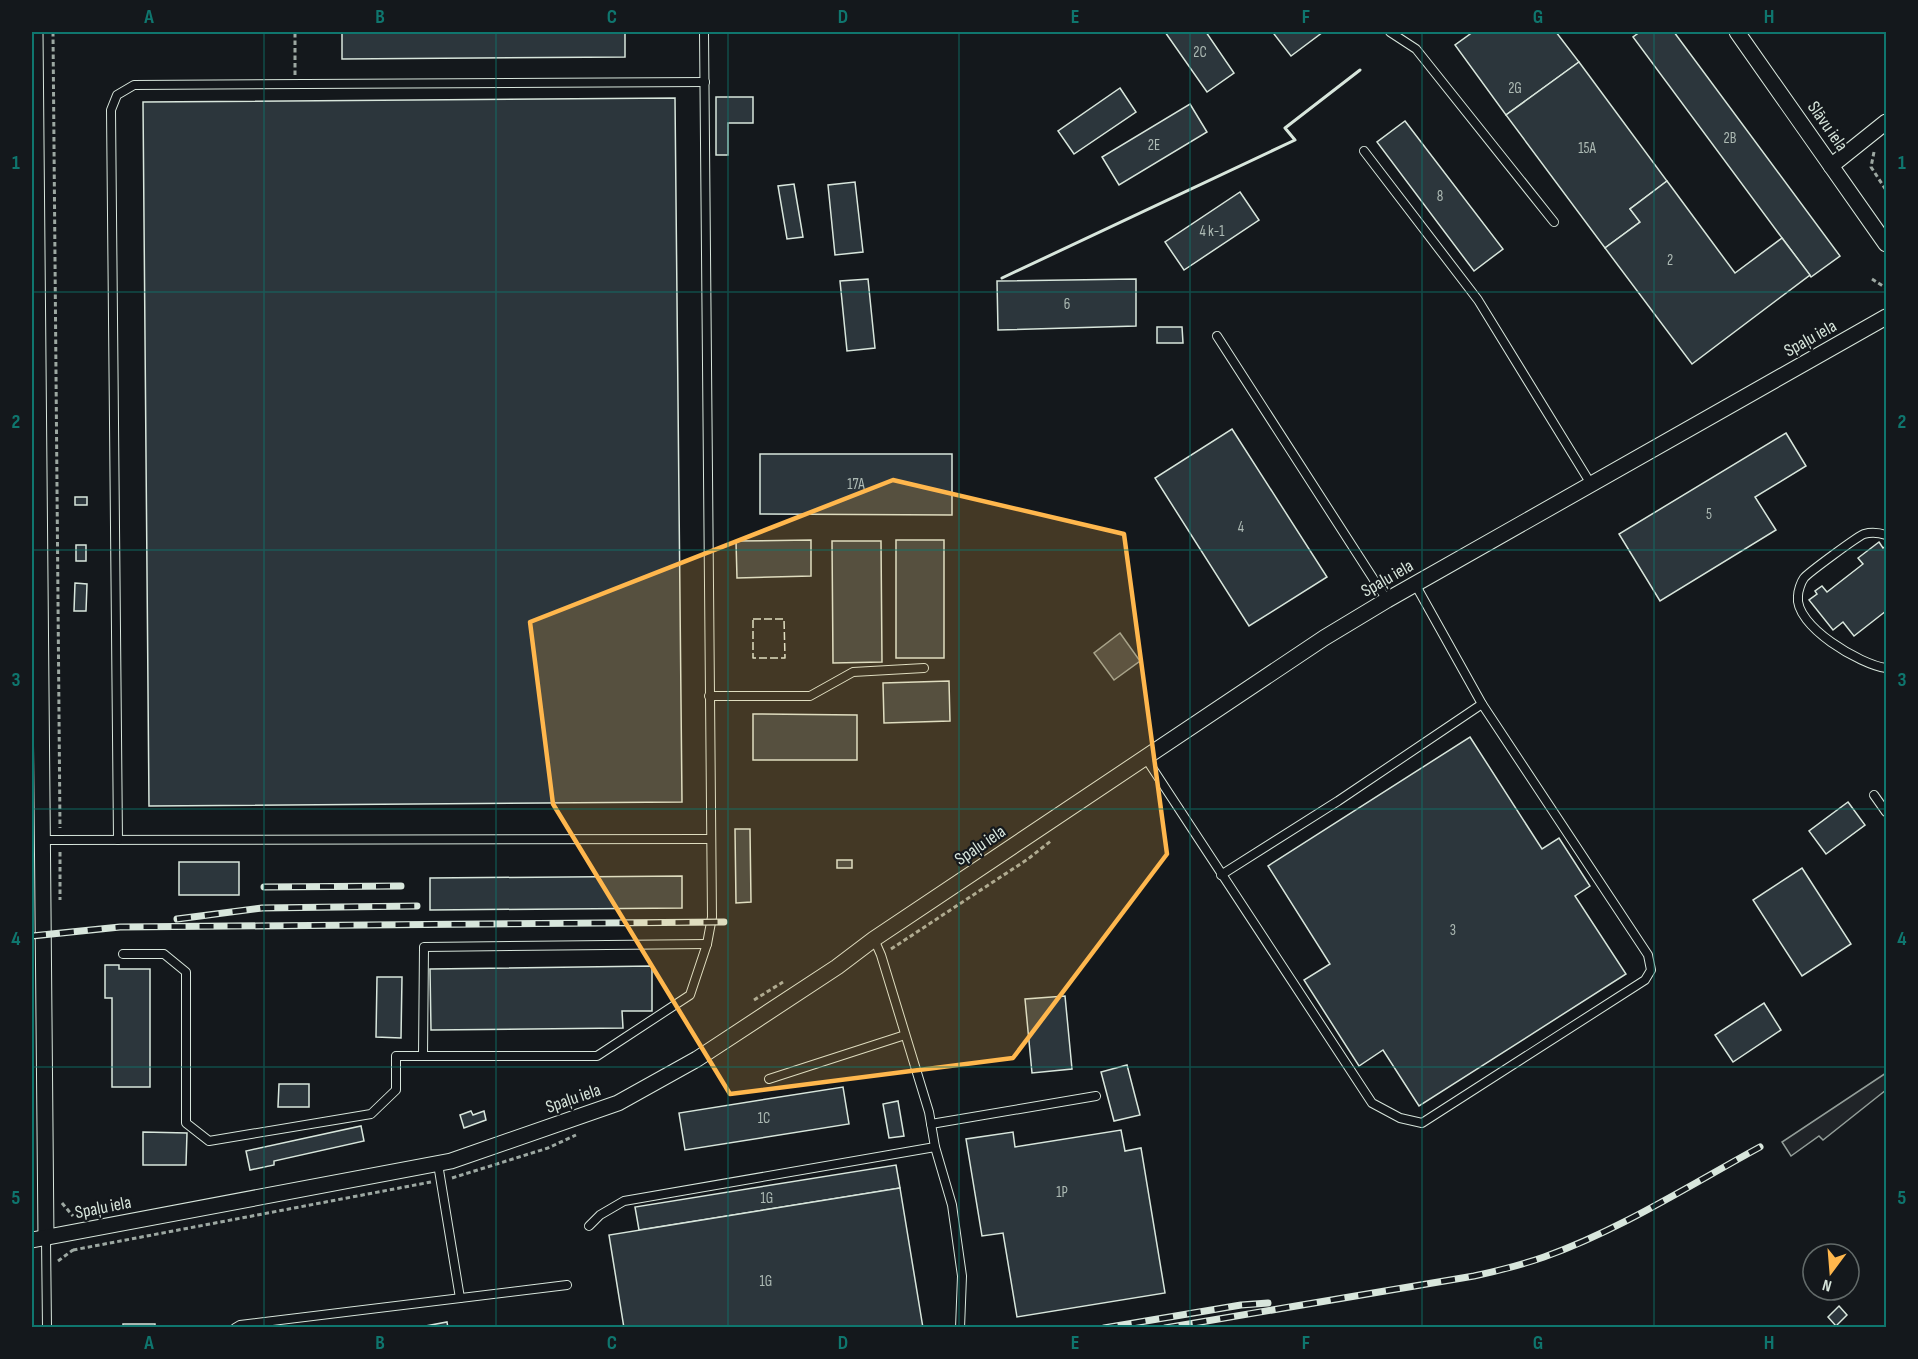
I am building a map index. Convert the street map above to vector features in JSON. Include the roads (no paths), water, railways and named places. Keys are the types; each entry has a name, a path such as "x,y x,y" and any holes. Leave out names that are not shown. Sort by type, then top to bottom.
{"street":[{"path":"35,32 36,565 43,840 39,1239"},
{"name":"Slāvu iela","path":"1737,32 1887,244"},
{"path":"1831,165 1887,122"},
{"name":"Spaļu iela","path":"39,1239 451,1161 618,1103 697,1059 837,967 874,939 1324,638 1415,584 1887,317"}],"lane":[{"path":"123,954 164,954 186,972 186,1123 208,1141 371,1114 396,1089 396,1056 597,1056 690,995 707,944 712,917 704,32"},
{"path":"1390,32 1416,49 1554,222"},
{"path":"118,840 111,110 117,94 135,85 705,82"},
{"path":"1364,151 1478,300 1591,484"},
{"path":"1217,336 1387,600"},
{"path":"1887,535 1862,534 1803,579 1797,598 1804,617 1822,636 1853,656 1887,668"},
{"path":"1145,757 1372,1104 1400,1118 1422,1123 1645,980 1651,970 1648,954 1482,704 1415,584"},
{"path":"710,696 810,696 853,672 924,668"},
{"path":"1221,875 1338,801 1482,704"},
{"path":"1874,795 1887,812"},
{"path":"43,840 711,839"},
{"path":"874,939 929,1112 934,1147 952,1205 962,1276 960,1328"},
{"path":"423,1056 424,947 707,944"},
{"path":"769,1079 905,1035"},
{"path":"931,1124 1096,1096"},
{"path":"589,1226 600,1215 624,1201 934,1147"},
{"path":"438,1164 460,1298"},
{"path":"39,1239 46,1328"},
{"path":"235,1328 240,1325 567,1285"}],"railway":[{"path":"264,887 401,886"},
{"path":"177,919 262,908 417,906"},
{"path":"32,936 120,927 724,922"},
{"path":"1165,1328 1474,1276 1527,1263 1600,1234 1760,1147"},
{"path":"1104,1328 1241,1305 1268,1303"}]}
